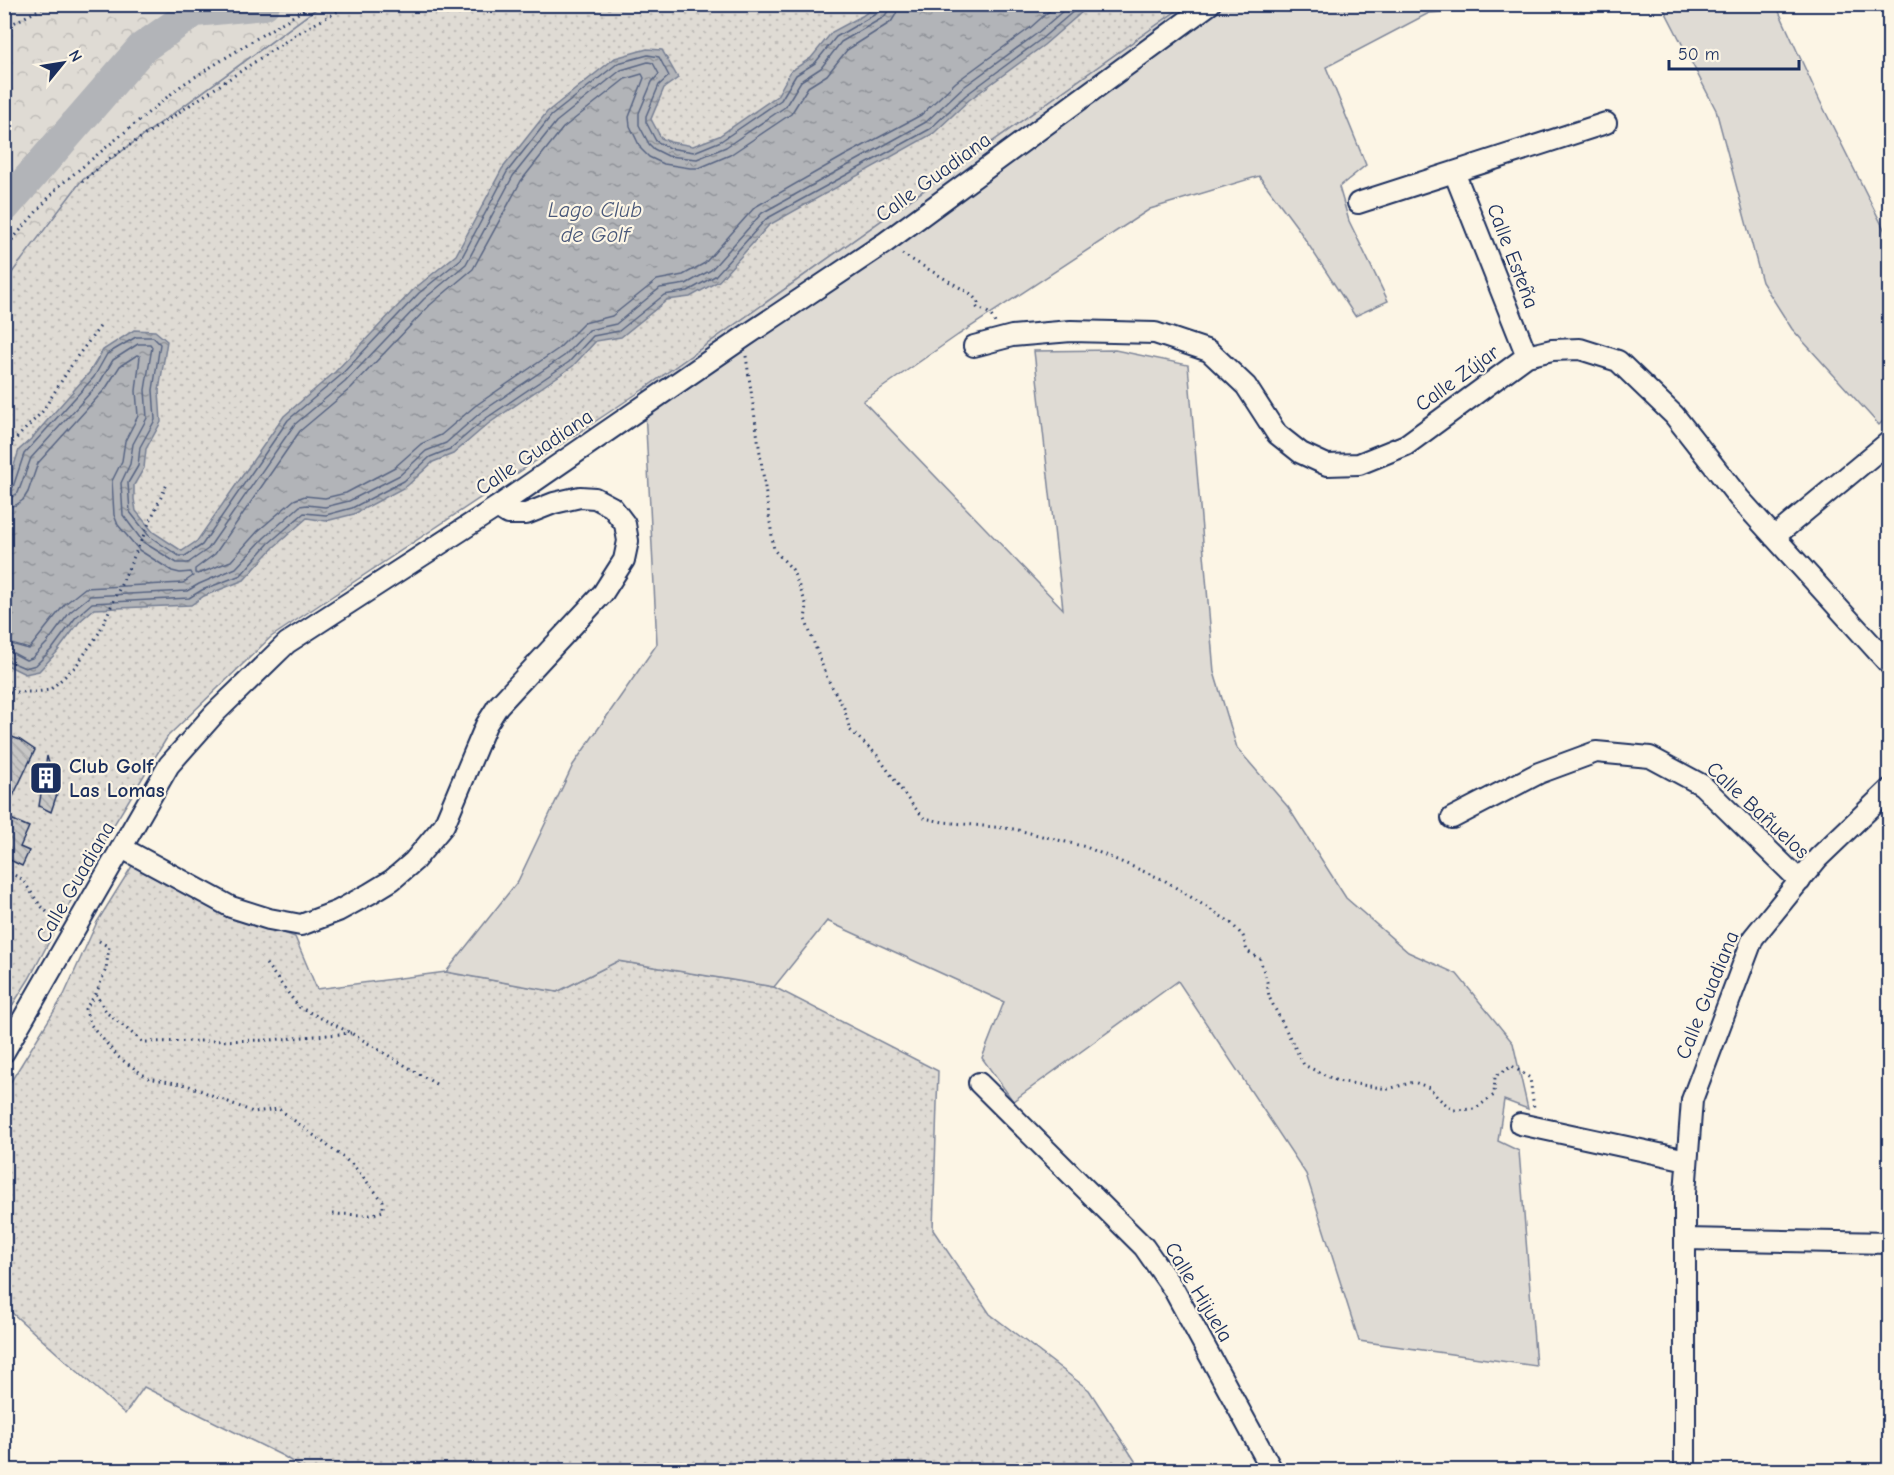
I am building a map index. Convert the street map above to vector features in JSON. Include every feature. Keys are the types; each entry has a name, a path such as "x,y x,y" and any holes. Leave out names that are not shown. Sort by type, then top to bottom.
{"street":[{"name":"Calle Guadiana","path":"4,1052 169,765 215,713 287,643 497,507 886,242 1210,4"},
{"path":"1358,203 1606,123"},
{"name":"Calle Esteña","path":"1454,172 1527,356"},
{"name":"Calle Zújar","path":"974,346 1012,336 1071,332 1155,333 1209,351 1246,387 1277,434 1301,453 1327,465 1359,464 1406,445 1527,356 1552,350 1580,349 1618,361 1674,415 1738,498 1890,665"},
{"path":"1774,537 1890,441"},
{"path":"122,848 231,908 301,925 338,911 369,894 392,880 414,861 444,825 486,725 498,706 603,593 624,560 628,541 625,524 612,507 595,498 580,497 554,503 526,514 508,514 497,507"},
{"name":"Calle Bañuelos","path":"1452,818 1539,773 1596,752 1650,757 1702,785 1800,881"},
{"name":"Calle Guadiana","path":"1685,1470 1685,1239 1687,1160 1692,1100 1752,938 1818,858 1890,789"},
{"name":"Calle Hijuela","path":"979,1083 1144,1247 1174,1290 1272,1470"},
{"path":"1528,1125 1687,1160"},
{"path":"1685,1239 1890,1243"}],"path":[{"path":"4,28 50,4"},
{"path":"4,249 58,187 182,85 314,4"},
{"path":"82,182 109,159 298,33 351,4"},
{"path":"886,242 909,259 972,294 978,302 976,306 978,309 984,309 992,316 1003,338"},
{"path":"4,451 42,412 76,358 102,324"},
{"path":"744,337 774,550 792,569 807,606 806,619 826,678 844,708 850,730 877,755 924,818 1014,829 1086,847 1164,880 1230,922 1243,936 1247,951 1260,959 1269,997 1304,1065 1337,1081 1388,1089 1414,1082 1430,1088 1453,1110 1474,1109 1494,1095 1495,1076 1512,1066 1530,1078 1528,1125"},
{"path":"4,692 50,690 76,666 99,633 167,484"},
{"path":"4,870 22,879 56,921"},
{"path":"99,941 109,947 106,969 96,994 85,1009 91,1025 118,1057 148,1078 187,1085 254,1112 279,1109 353,1165 383,1201 383,1211 370,1215 333,1214"},
{"path":"266,964 298,1007 351,1033 439,1086"},
{"path":"96,994 107,1013 143,1042 270,1040 351,1033"}],"green space":[{"path":"5,4 325,5 316,9 81,181 5,282"},
{"path":"325,5 1185,5 644,389 271,637 168,736 96,854 29,979 5,1017 4,282 81,181 316,9"},
{"path":"1185,5 1538,5 1429,13 1326,67 1366,165 1339,187 1349,221 1388,301 1355,316 1297,227 1259,176 1150,209 958,335 863,401 1063,609 1034,351 1115,350 1188,365 1214,672 1237,748 1288,807 1346,898 1408,952 1457,974 1513,1043 1528,1109 1504,1100 1498,1141 1519,1151 1536,1366 1359,1341 1306,1174 1178,981 1013,1101 982,1058 1004,1002 827,921 774,987 618,961 557,992 446,972 518,881 573,765 657,644 644,389"},
{"path":"1662,5 1776,5 1820,101 1889,239 1889,415 1879,425 1792,329 1762,282 1716,110"},
{"path":"137,858 229,913 295,937 317,989 446,972 557,992 618,961 774,987 938,1071 933,1230 990,1314 1089,1390 1141,1470 305,1470 283,1456 144,1387 125,1414 10,1311 4,1294 4,1089 10,1083 64,995 97,922"}],"water":[{"name":"Lago Club de Golf","path":"877,5 1090,5 1044,45 969,100 934,133 769,225 719,281 690,297 667,300 621,337 596,341 573,366 488,424 453,454 433,462 407,486 354,514 326,521 307,518 274,547 244,580 204,596 191,605 94,609 80,621 57,652 39,671 25,674 5,664 5,493 19,450 89,373 103,350 134,330 155,331 167,341 159,391 161,422 146,449 144,468 134,485 134,499 136,511 153,532 182,551 197,541 284,416 335,372 414,289 456,255 502,169 547,112 615,58 647,49 662,50 678,78 664,88 651,119 661,138 693,146 719,136 777,96 791,71 811,58 832,32"}],"building":[{"path":"4,734 20,740 35,750 4,815"},
{"path":"47,756 57,794 51,812 39,806"},
{"path":"4,816 29,827 20,847 29,851 22,866 4,857"}],"waterway":[{"path":"4,207 142,48 195,11 264,4"}],"place":[{"name":"Club Golf Las Lomas","path":"46,778"}]}
